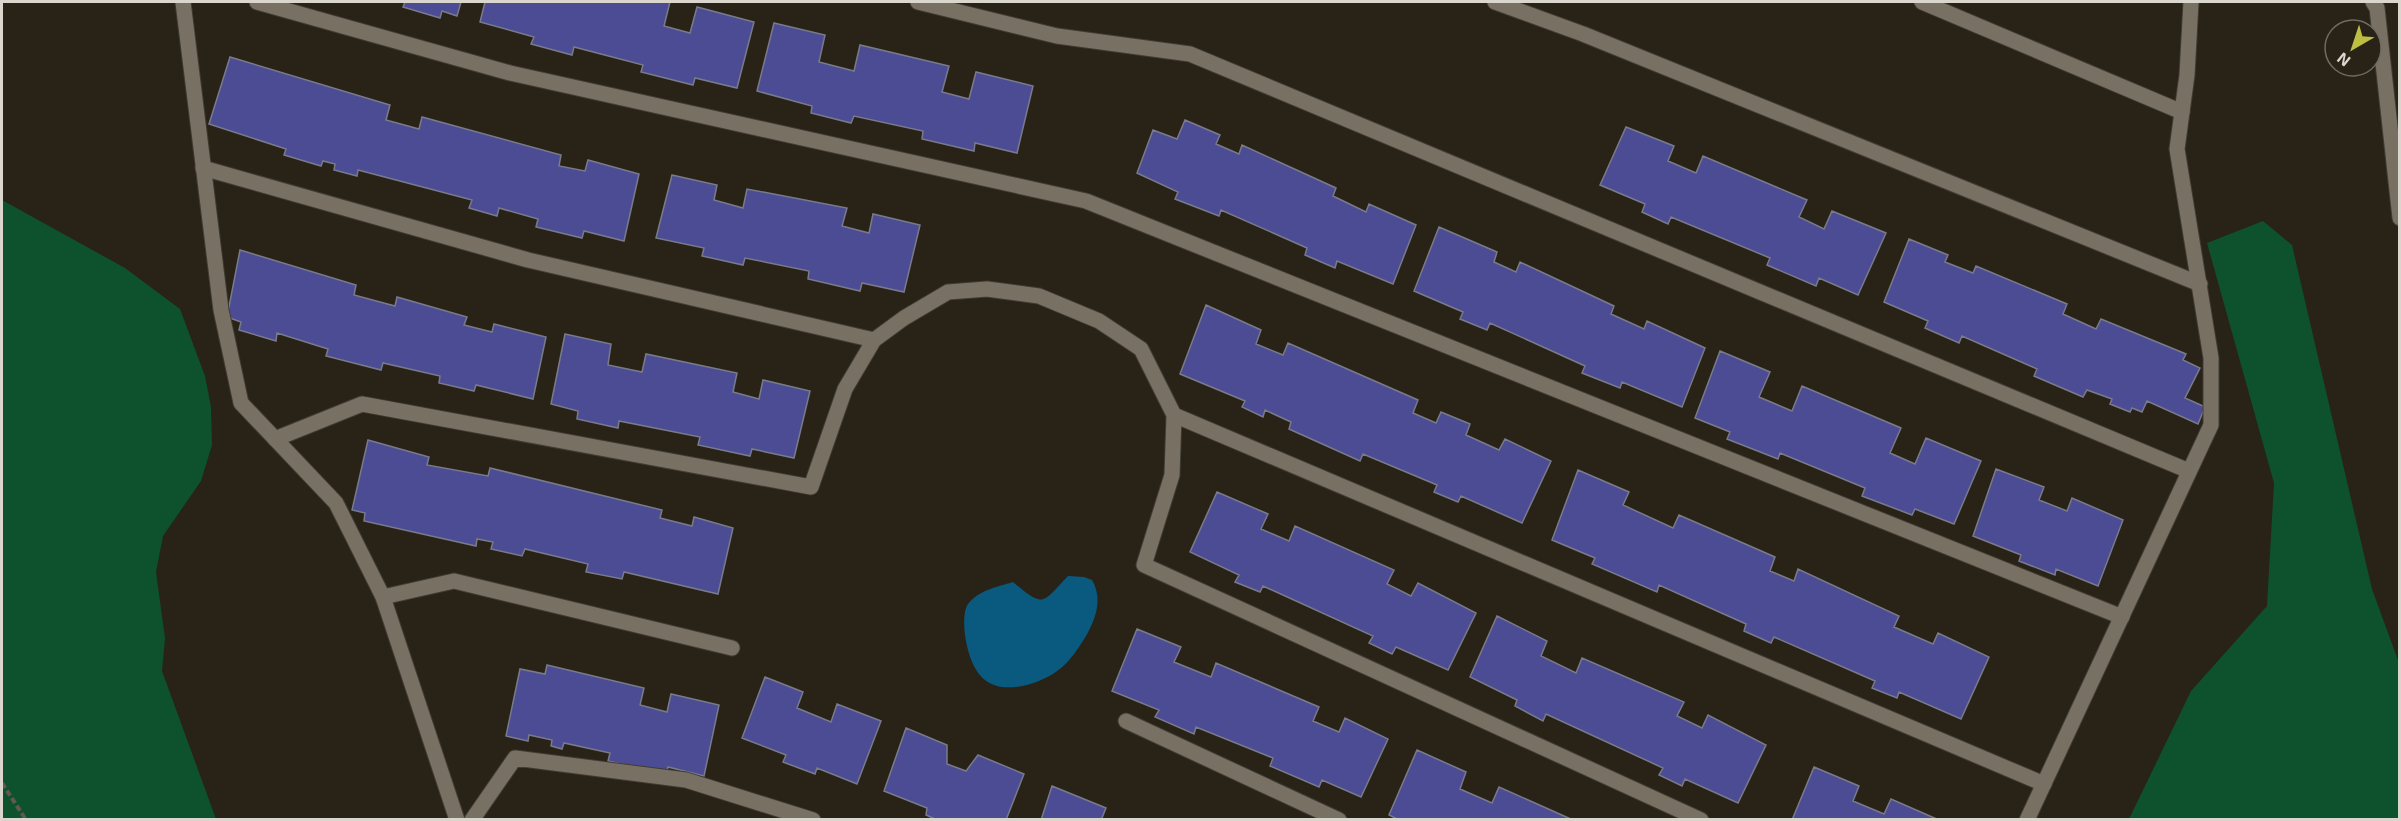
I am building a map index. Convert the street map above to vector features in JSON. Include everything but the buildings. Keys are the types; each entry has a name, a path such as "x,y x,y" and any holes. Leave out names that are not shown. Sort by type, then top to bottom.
{"street":[{"path":"183,2 221,310 241,403 336,503 383,597 457,819"},
{"path":"257,2 510,73 1086,201 2122,617"},
{"path":"918,2 1057,36 1190,54 2189,471"},
{"path":"1495,2 1583,34 2200,284"},
{"path":"1922,2 2182,112"},
{"path":"2027,819 2211,424 2211,358 2177,149 2187,75 2191,2"},
{"path":"2373,2 2377,8 2400,218"},
{"path":"203,168 528,260 874,340"},
{"path":"275,439 362,404 811,487 844,389 874,340 904,318 948,292 987,288 1040,296 1099,321 1141,349 1174,414 1172,475 1144,565 1701,819"},
{"path":"1174,414 2044,784"},
{"path":"383,597 454,581 732,648"},
{"path":"1126,721 1339,819"},
{"path":"472,819 514,758 686,780 813,819"}],"path":[{"path":"2,783 26,819"}],"green space":[{"path":"2,200 125,268 180,309 205,376 211,407 212,445 201,481 163,536 156,572 165,638 162,671 216,819 2,819"},
{"path":"2263,221 2292,245 2372,589 2399,663 2399,819 2129,819 2191,691 2267,606 2274,483 2207,243"}],"water":[{"path":"1068,576 1092,580 1098,601 1090,629 1072,657 1054,673 1024,686 1002,687 985,680 974,666 967,647 964,619 968,604 983,592 1013,582 1031,596 1043,599 1048,597"}]}
